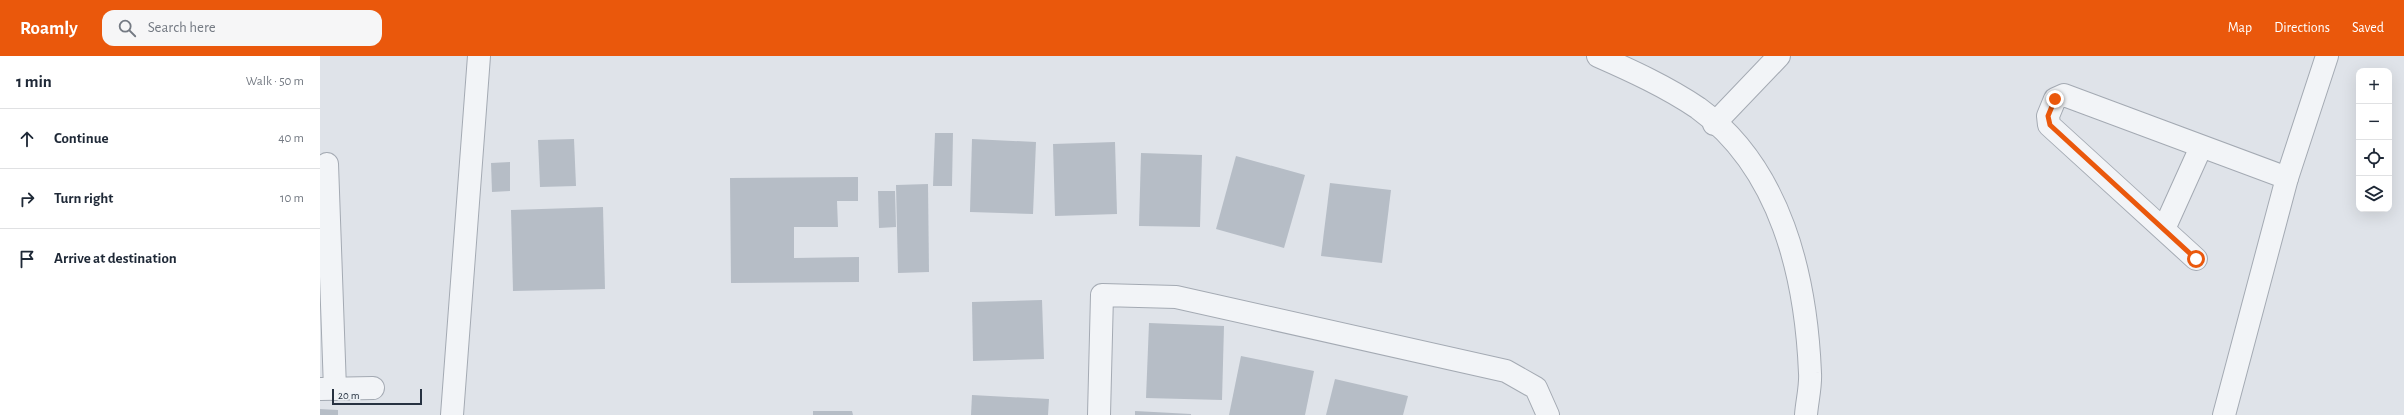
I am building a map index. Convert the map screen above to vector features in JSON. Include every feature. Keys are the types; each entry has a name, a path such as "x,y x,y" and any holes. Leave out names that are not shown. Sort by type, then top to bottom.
{"street":[{"path":"452,415 479,56"},
{"path":"1598,56 1648,78 1698,109 1733,140 1762,180 1786,230 1801,287 1810,374 1806,415"},
{"path":"1714,124 1779,56"},
{"path":"2224,415 2287,178 2327,56"},
{"path":"2196,259 2050,125 2048,116 2055,99 2064,95 2287,178"},
{"path":"2164,230 2201,147"},
{"path":"327,164 327,389 373,388"},
{"path":"1099,415 1102,295 1176,297 1506,371 1536,388 1548,415"}],"building":[{"path":"935,133 953,133 952,186 933,186"},
{"path":"574,139 576,186 540,187 538,140"},
{"path":"972,139 1036,142 1033,214 970,212"},
{"path":"1115,142 1117,214 1055,216 1053,144"},
{"path":"1141,153 1202,155 1200,227 1139,226"},
{"path":"1236,156 1305,175 1284,248 1216,229"},
{"path":"510,162 510,191 492,192 491,163"},
{"path":"858,177 858,201 837,201 838,227 794,227 794,258 859,257 859,282 731,283 730,178"},
{"path":"1330,183 1391,190 1382,263 1321,256"},
{"path":"928,184 929,272 898,273 896,185"},
{"path":"878,191 895,191 896,227 879,228"},
{"path":"603,207 605,289 513,291 511,210"},
{"path":"1042,300 1044,359 973,361 972,302"},
{"path":"1149,323 1224,326 1222,400 1146,398"},
{"path":"1241,356 1314,371 1305,415 1229,415"},
{"path":"1335,379 1408,396 1403,415 1326,415"},
{"path":"972,395 1049,399 1048,415 971,415"},
{"path":"320,409 338,410 338,415 320,415"},
{"path":"813,411 852,411 853,415 813,415"},
{"path":"1135,411 1191,414 1191,415 1135,415"}],"route":[{"path":"2055,99 2048,116 2050,125 2196,259"}]}
